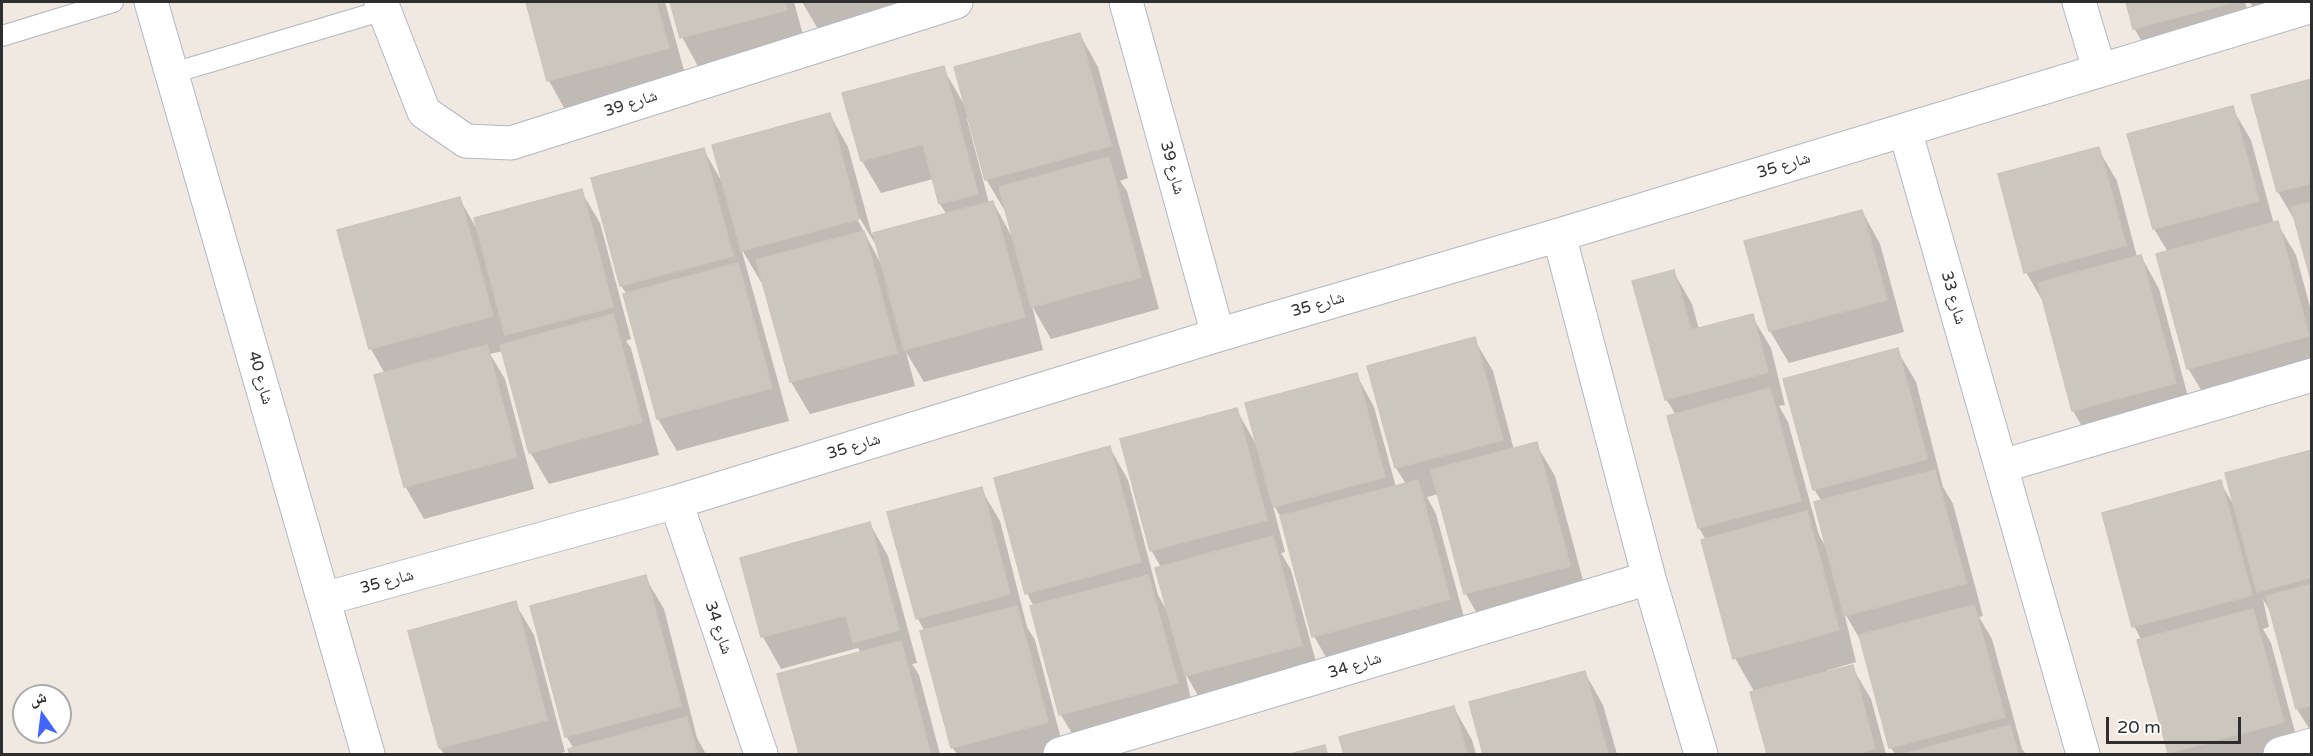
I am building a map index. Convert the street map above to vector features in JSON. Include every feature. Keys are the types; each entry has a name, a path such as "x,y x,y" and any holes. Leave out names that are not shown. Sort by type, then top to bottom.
{"street":[{"name":"شارع 40","path":"151,2 368,754"},
{"name":"شارع 39","path":"383,6 424,112 466,141 511,142 956,2"},
{"name":"شارع 39","path":"1126,2 1218,335"},
{"path":"2079,2 2099,69"},
{"name":"شارع 35","path":"324,599 676,502 1218,335 1559,235 2312,6"},
{"name":"شارع 33","path":"1905,130 2083,754"},
{"path":"1559,235 1649,578 1701,754"},
{"path":"2002,466 2312,375"},
{"name":"شارع 34","path":"676,502 761,754"},
{"name":"شارع 34","path":"1060,754 1649,578"},
{"path":"2280,754 2312,745"}],"lane":[{"path":"2,36 113,2"},
{"path":"173,73 383,6"}],"building":[{"path":"526,2 656,2 669,48 547,81"},
{"path":"670,2 785,2 787,10 680,38"},
{"path":"2126,2 2234,2 2133,29"},
{"path":"1080,33 1111,146 985,180 954,67"},
{"path":"944,66 978,194 939,204 923,144 861,161 842,93"},
{"path":"2312,79 2312,183 2277,192 2251,95"},
{"path":"2233,106 2259,201 2153,229 2127,134"},
{"path":"830,113 859,219 741,251 712,145"},
{"path":"2099,147 2126,245 2024,273 1998,174"},
{"path":"704,148 733,256 620,286 591,178"},
{"path":"1109,157 1141,277 1031,307 999,187"},
{"path":"582,189 613,307 505,335 474,218"},
{"path":"460,197 493,316 369,349 337,230"},
{"path":"993,201 1025,317 904,350 873,233"},
{"path":"2312,202 2312,284 2291,207"},
{"path":"1862,210 1887,300 1769,331 1744,241"},
{"path":"2278,221 2309,336 2187,369 2156,254"},
{"path":"864,231 897,353 790,382 756,260"},
{"path":"2141,255 2176,383 2072,411 2038,283"},
{"path":"738,263 772,388 657,419 623,294"},
{"path":"1674,270 1691,330 1753,314 1768,372 1665,400 1632,281"},
{"path":"613,314 642,422 529,453 500,345"},
{"path":"1475,337 1503,440 1395,468 1367,366"},
{"path":"487,345 517,457 404,487 374,375"},
{"path":"1898,348 1927,459 1813,490 1783,379"},
{"path":"1357,373 1385,477 1273,507 1245,403"},
{"path":"1770,388 1801,501 1698,528 1667,416"},
{"path":"1237,408 1267,520 1150,551 1120,439"},
{"path":"1537,442 1570,566 1464,594 1431,470"},
{"path":"1110,446 1141,562 1025,594 994,478"},
{"path":"2312,450 2312,577 2257,592 2225,473"},
{"path":"1935,470 1966,583 1844,616 1814,502"},
{"path":"1418,480 1450,599 1312,637 1280,516"},
{"path":"2221,480 2252,595 2132,627 2102,513"},
{"path":"982,487 1010,594 916,619 887,512"},
{"path":"1807,511 1839,630 1733,659 1701,540"},
{"path":"870,522 899,630 853,643 846,615 761,637 740,558"},
{"path":"1273,536 1302,645 1185,676 1155,568"},
{"path":"646,575 681,706 565,737 530,606"},
{"path":"1148,575 1178,683 1059,715 1030,606"},
{"path":"2312,584 2312,705 2296,709 2266,596"},
{"path":"516,601 547,720 439,748 408,631"},
{"path":"1974,605 2005,717 1889,748 1859,635"},
{"path":"1017,606 1048,722 951,748 920,631"},
{"path":"2253,609 2284,722 2168,753 2137,640"},
{"path":"901,641 930,752 921,754 799,754 777,674"},
{"path":"1853,665 1875,749 1854,754 1767,754 1750,692"},
{"path":"1585,671 1608,754 1483,754 1469,702"},
{"path":"1454,706 1467,754 1344,754 1339,737"},
{"path":"687,717 697,754 570,754 568,749"},
{"path":"2010,725 2018,754 1904,754"},
{"path":"1325,745 1327,754 1290,754"}]}
